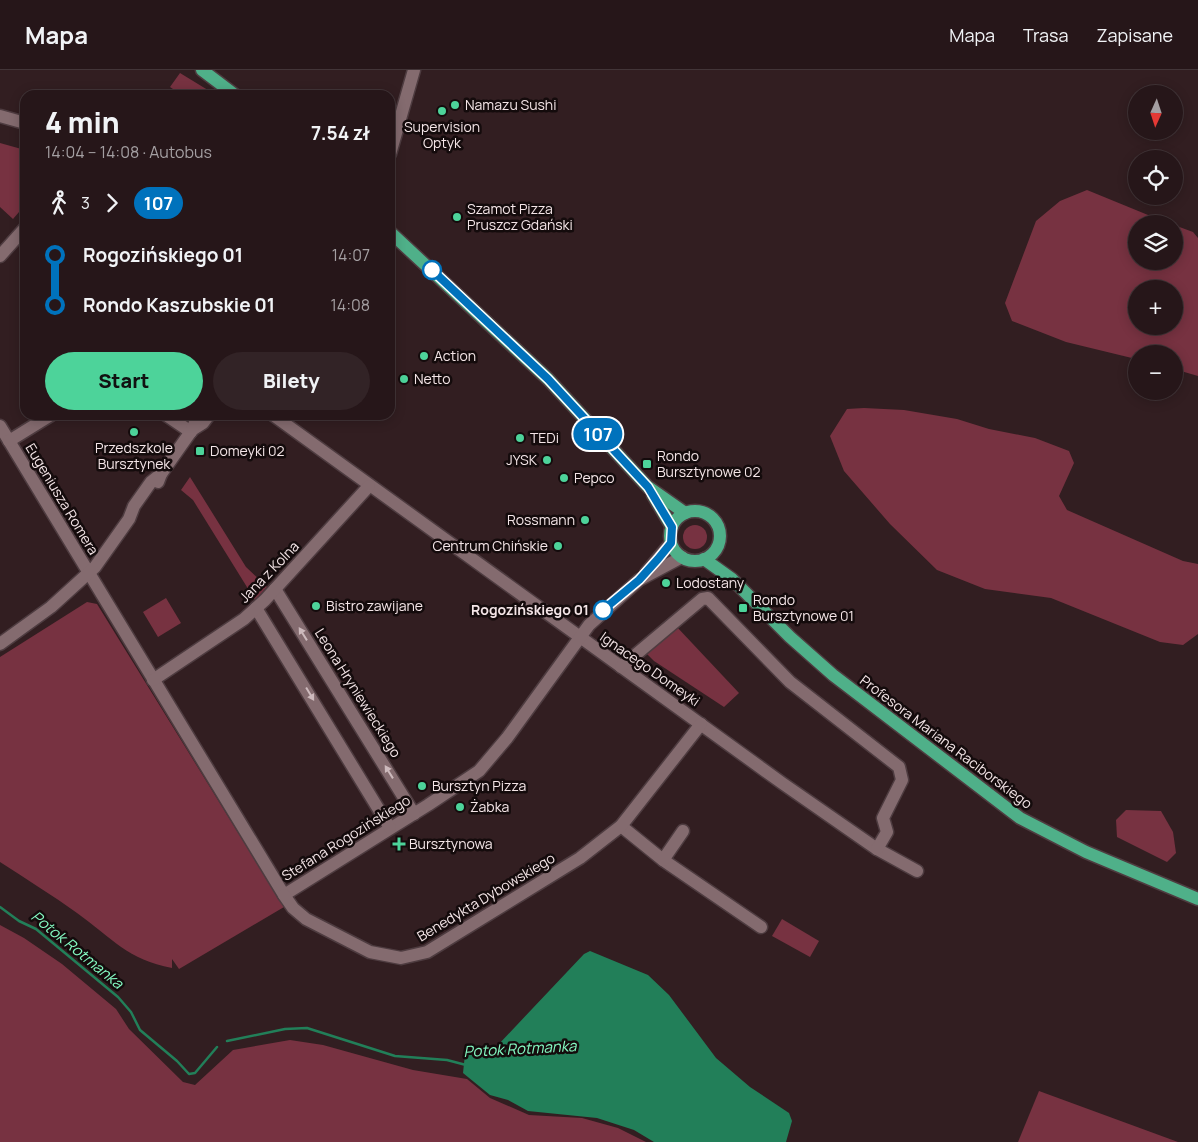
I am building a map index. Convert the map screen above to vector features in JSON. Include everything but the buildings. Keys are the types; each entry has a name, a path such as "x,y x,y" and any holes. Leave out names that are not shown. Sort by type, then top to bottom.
{"main road":[{"path":"202,70 228,90"},
{"path":"395,237 548,379 648,487 672,527"},
{"path":"648,487 685,513"},
{"path":"698,511 715,521 720,535 716,549 704,559 689,560 682,557 671,543 672,527 675,521 685,513 698,511"},
{"name":"Profesora Mariana Raciborskiego","path":"716,549 732,579"},
{"name":"Profesora Mariana Raciborskiego","path":"704,559 732,579 790,638 833,675 1020,818 1078,849 1198,899"}],"street":[{"path":"395,136 414,70"},
{"path":"0,116 20,122"},
{"path":"0,256 20,234"},
{"name":"Eugeniusza Romera","path":"9,441 43,420"},
{"path":"174,420 191,431"},
{"path":"0,644 51,607 89,574 129,519 140,511 156,487 161,474 191,431 196,420"},
{"path":"191,431 205,420"},
{"name":"Ignacego Domeyki","path":"280,420 368,486 877,849 917,871"},
{"name":"Eugeniusza Romera","path":"0,426 89,574"},
{"name":"Jana z Kolna","path":"153,680 256,608 368,486"},
{"name":"Stefana Rogozińskiego","path":"89,574 284,895 470,778 486,764 580,637 603,610 639,580 671,543"},
{"name":"Stefana Rogozińskiego","path":"639,580 682,557"},
{"name":"Leona Hryniewieckiego","path":"275,589 414,814"},
{"path":"621,666 702,599 708,598 790,682 899,767 902,780 883,818 887,832 877,849"},
{"path":"256,608 390,828"},
{"path":"0,638 22,627"},
{"name":"Benedykta Dybowskiego","path":"284,895 300,914 363,948 392,958 410,958 427,952 580,858 621,826 701,724"},
{"path":"621,826 664,860 761,927"},
{"path":"664,860 683,831"}],"shaded area":[{"path":"180,73 208,90 172,90 170,87"},
{"path":"0,143 20,149 20,211 13,219 0,207"},
{"path":"1087,190 1148,215 1128,215 1128,270 1183,270 1183,228 1193,232 1198,238 1198,376 1183,372 1183,345 1128,345 1128,357 1066,342 1012,321 1005,303 1036,221 1060,201"},
{"path":"847,409 904,410 957,419 989,429 1035,438 1069,451 1074,463 1059,496 1067,510 1183,561 1198,564 1198,634 1183,645 1160,642 1051,598 985,589 937,570 890,524 844,471 830,436"},
{"path":"190,477 246,567 267,587 255,600 193,500 181,490"},
{"path":"695,525 700,526 706,532 706,542 700,548 695,549 690,548 684,542 683,537 684,532 690,526"},
{"path":"166,598 181,623 158,637 143,612"},
{"path":"87,602 97,604 284,907 179,969 172,959 172,968 144,960 132,954 68,906 0,862 0,657"},
{"path":"676,626 739,693 724,707 654,661 645,652"},
{"path":"1126,810 1161,811 1173,832 1176,853 1167,862 1117,837 1116,820"},
{"path":"782,919 819,941 810,957 772,936"},
{"path":"0,925 24,938 62,964 116,1009 129,1029 183,1082 195,1085 233,1050 290,1040 323,1045 413,1070 467,1079 490,1098 529,1115 582,1118 618,1128 646,1142 0,1142"},
{"path":"1039,1091 1178,1142 1018,1142"}],"water":[{"path":"590,951 648,975 669,995 716,1058 750,1087 789,1113 792,1121 786,1142 654,1142 634,1130 597,1118 528,1111 508,1100 490,1095 463,1073 465,1054 498,1045 584,954"}],"waterway":[{"name":"Potok Rotmanka","path":"0,907 19,921 36,929 118,997 131,1012 140,1030 177,1061 189,1074 195,1073 217,1047"},
{"name":"Potok Rotmanka","path":"227,1041 285,1029 307,1028 395,1056 447,1060 466,1065"}],"bus line":[{"name":"107","path":"432,270 548,379 648,487 664,511 672,527 670,532 671,543 639,580 603,610"}],"place":[{"name":"Namazu Sushi","path":"455,105"},
{"name":"Supervision Optyk","path":"442,111"},
{"name":"Szamot Pizza Pruszcz Gdański","path":"457,217"},
{"name":"Action","path":"424,356"},
{"name":"Netto","path":"404,379"},
{"name":"Przedszkole Bursztynek","path":"134,432"},
{"name":"TEDi","path":"520,438"},
{"name":"Domeyki 02","path":"200,451"},
{"name":"JYSK","path":"547,460"},
{"name":"Rondo Bursztynowe 02","path":"647,464"},
{"name":"Pepco","path":"564,478"},
{"name":"Rossmann","path":"585,520"},
{"name":"Centrum Chińskie","path":"558,546"},
{"name":"Lodostany","path":"666,583"},
{"name":"Bistro zawijane","path":"316,606"},
{"name":"Rondo Bursztynowe 01","path":"743,608"},
{"name":"Rogozińskiego 01","path":"603,610"},
{"name":"Bursztyn Pizza","path":"422,786"},
{"name":"Żabka","path":"460,807"},
{"name":"Bursztynowa","path":"399,844"}]}
